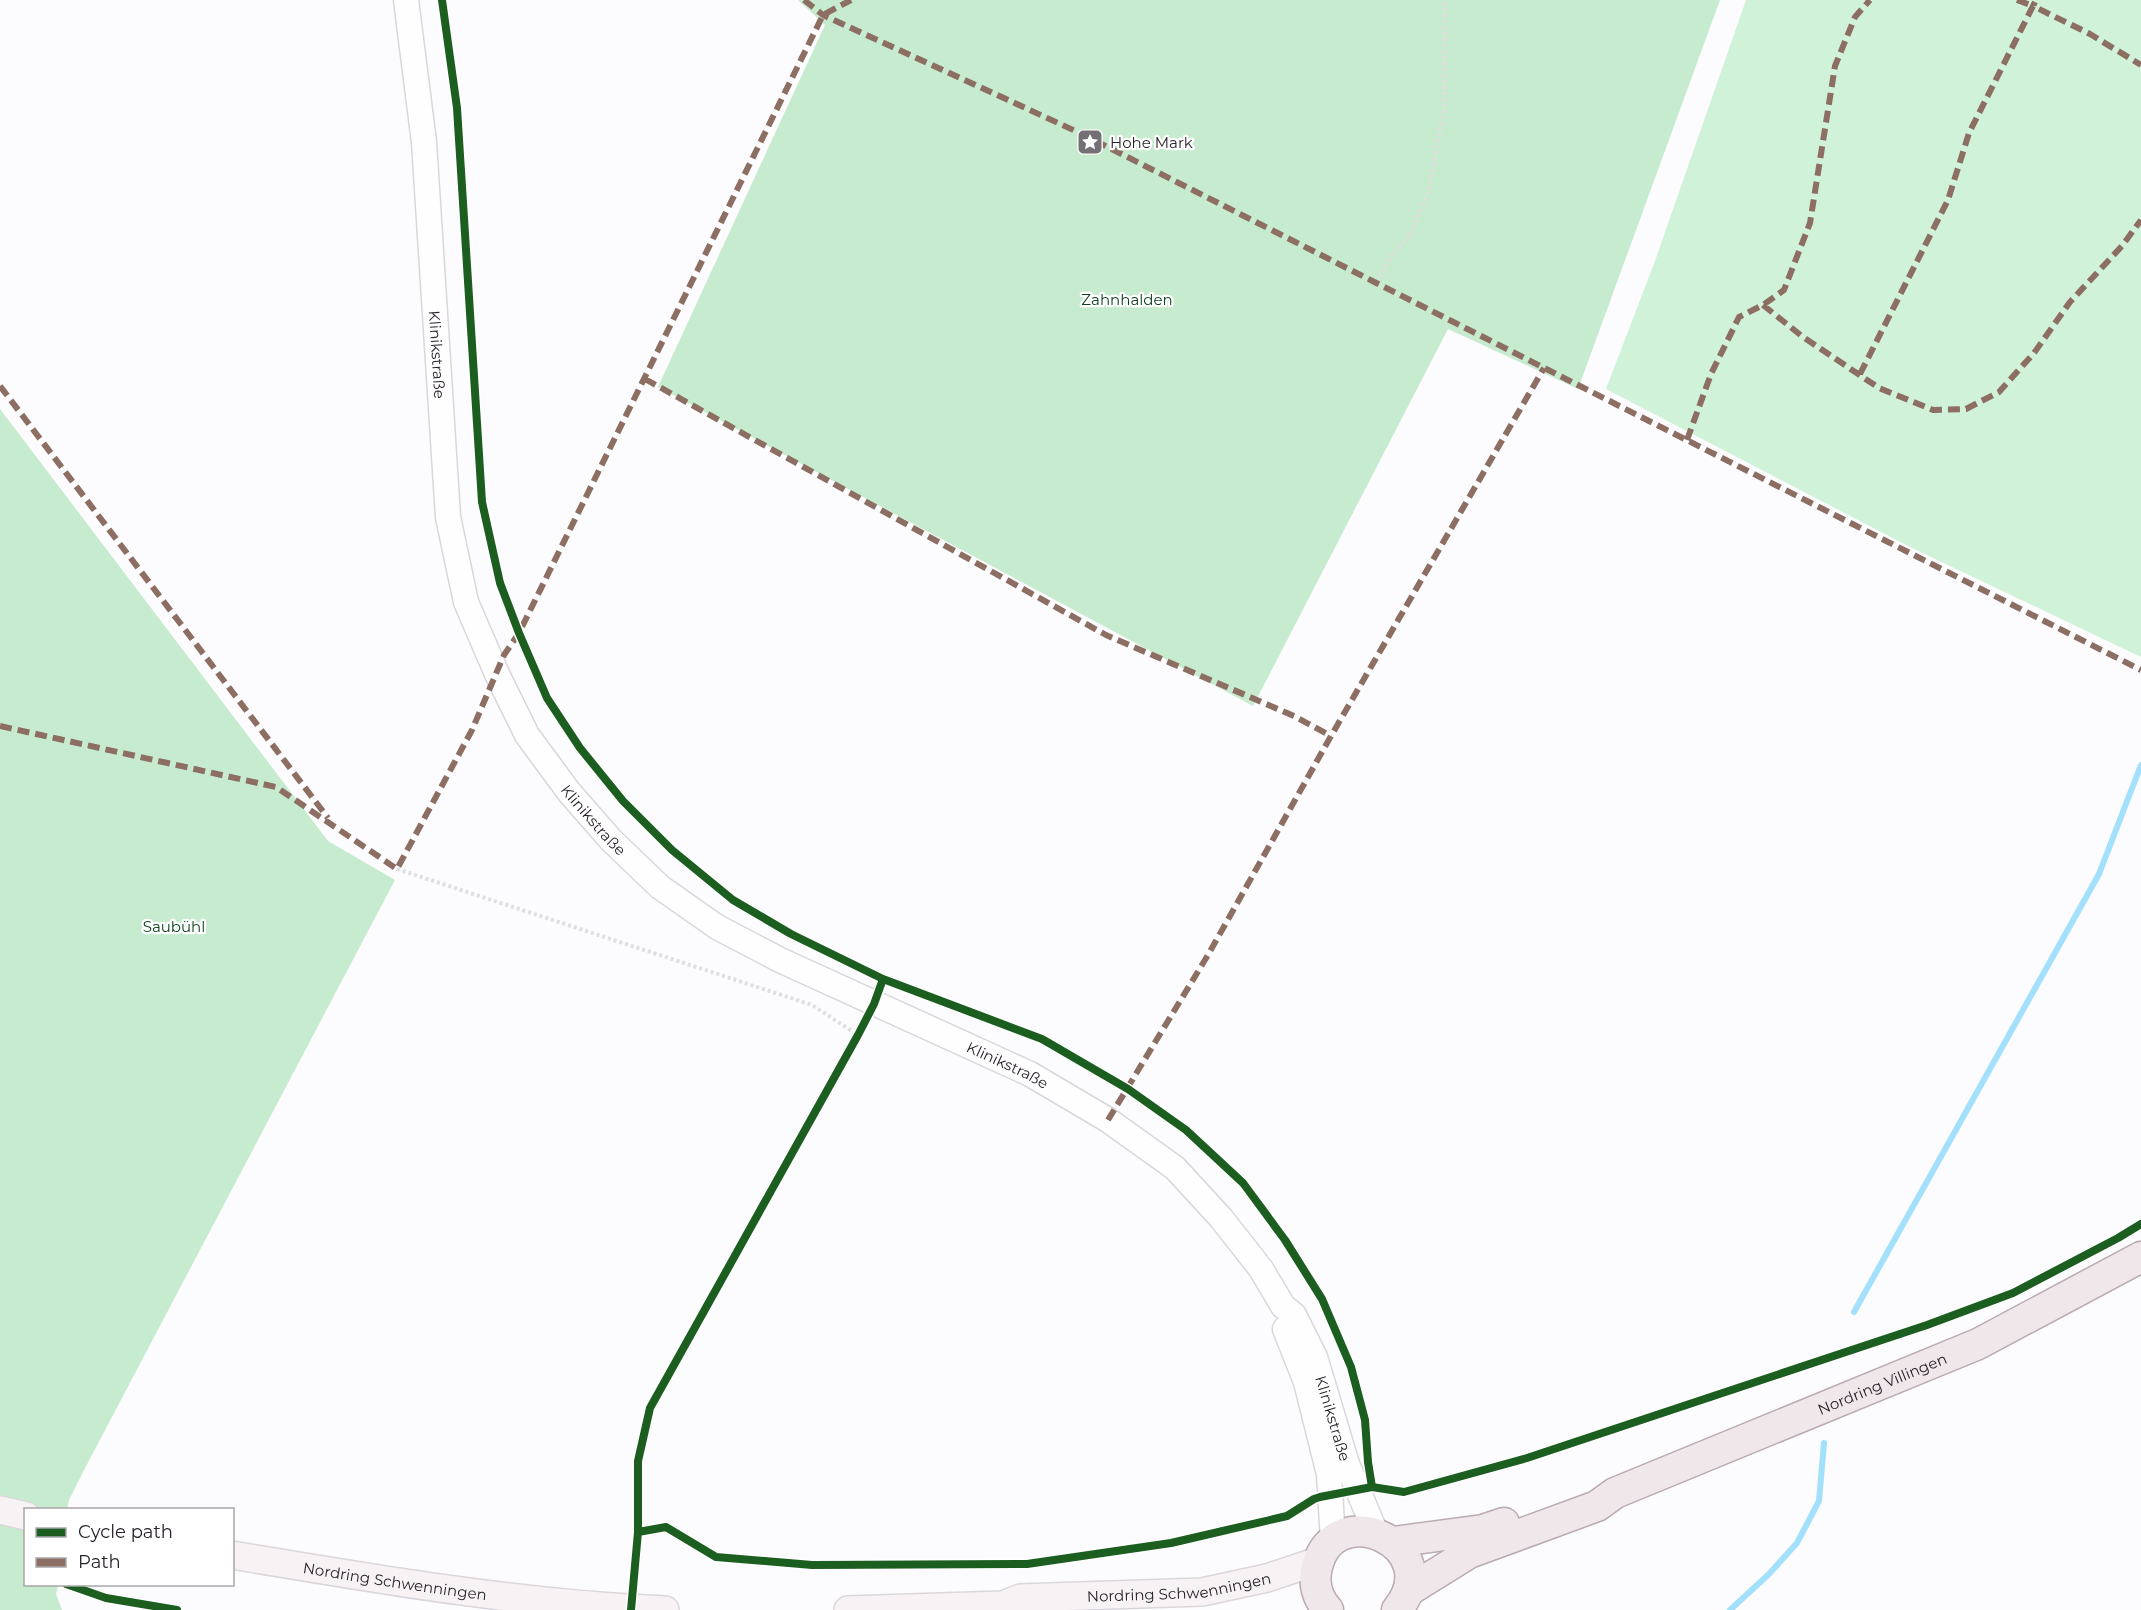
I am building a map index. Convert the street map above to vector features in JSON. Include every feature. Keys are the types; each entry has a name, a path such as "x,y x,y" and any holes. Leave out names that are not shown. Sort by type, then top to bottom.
{"main road":[{"name":"Nordring Villingen","path":"1402,1601 1469,1553 1598,1506 1615,1493 1978,1344 2141,1257"},
{"name":"Nordring Villingen","path":"1326,1551 1346,1534 1361,1531 1384,1537 1483,1530 1592,1491 1615,1493"},
{"path":"0,1510 24,1516"},
{"path":"1384,1537 1402,1552 1408,1564 1410,1578 1402,1601"},
{"path":"1326,1551 1315,1575 1316,1590 1328,1610"},
{"name":"Nordring Schwenningen","path":"848,1610 1008,1608 1020,1598 1202,1592 1268,1578 1326,1551"},
{"name":"Nordring Schwenningen","path":"234,1555 432,1588 606,1608 665,1610"}],"street":[{"name":"Klinikstraße","path":"406,0 424,142 448,517 466,602 497,674 527,735 569,792 611,840 660,887 717,927 780,960 1030,1074 1108,1120 1175,1168 1221,1218 1261,1269 1283,1306 1294,1315 1315,1357 1347,1464 1384,1537"},
{"name":"Klinikstraße","path":"1283,1306 1281,1319 1306,1382 1329,1474 1326,1551"}],"path":[{"path":"1377,283 1392,256 1411,234 1429,190 1444,108 1445,0"},
{"path":"397,869 812,1005 858,1035"},
{"path":"852,1046 874,1004"}],"green space":[{"name":"Zahnhalden","path":"798,0 1720,0 1578,389 1448,329 1253,706 658,387 825,25"},
{"path":"1746,0 2141,0 2141,657 1906,545 1606,389 1655,261"},
{"name":"Saubühl","path":"0,409 328,841 395,880 84,1470 67,1508 24,1508 24,1586 58,1586 56,1594 62,1610 0,1610"}],"waterway":[{"path":"1854,1312 2099,874 2141,765"},
{"path":"1730,1610 1769,1574 1797,1543 1819,1501 1824,1443"}],"marked path":[{"path":"804,0 823,15 1082,134 2141,670"},
{"path":"0,726 276,787 397,869 472,730 504,655 519,633 823,15 851,0"},
{"path":"1687,440 1711,374 1739,317 1763,305 1784,290 1810,223 1835,66 1855,17 1870,0"},
{"path":"2017,0 2033,6 2035,2"},
{"path":"1860,374 1948,200 1969,133 2033,6 2090,34 2141,65"},
{"path":"1763,305 1803,337 1879,388 1933,410 1966,409 1999,392 2034,353 2070,302 2122,246 2141,220"},
{"path":"1108,1120 1208,955 1331,736 1544,368"},
{"path":"645,379 1106,635 1294,716 1331,736"},
{"path":"0,386 328,818"}],"cycle path":[{"path":"442,0 457,108 482,502 500,583 547,698 580,748 623,801 672,850 733,900 791,934 883,979 1042,1039 1128,1089 1186,1130 1243,1183 1285,1240 1322,1299 1351,1367 1365,1420 1372,1487"},
{"path":"631,1610 638,1532 638,1461 650,1408 858,1035 874,1004 883,979"},
{"path":"638,1532 666,1527 716,1557 812,1565 1027,1564 1171,1543 1287,1516 1320,1497 1372,1487 1404,1492 1527,1458 1927,1325 2013,1293 2141,1224"},
{"path":"72,1586 106,1598 177,1610"}],"place":[{"name":"Hohe Mark","path":"1090,142"}]}
